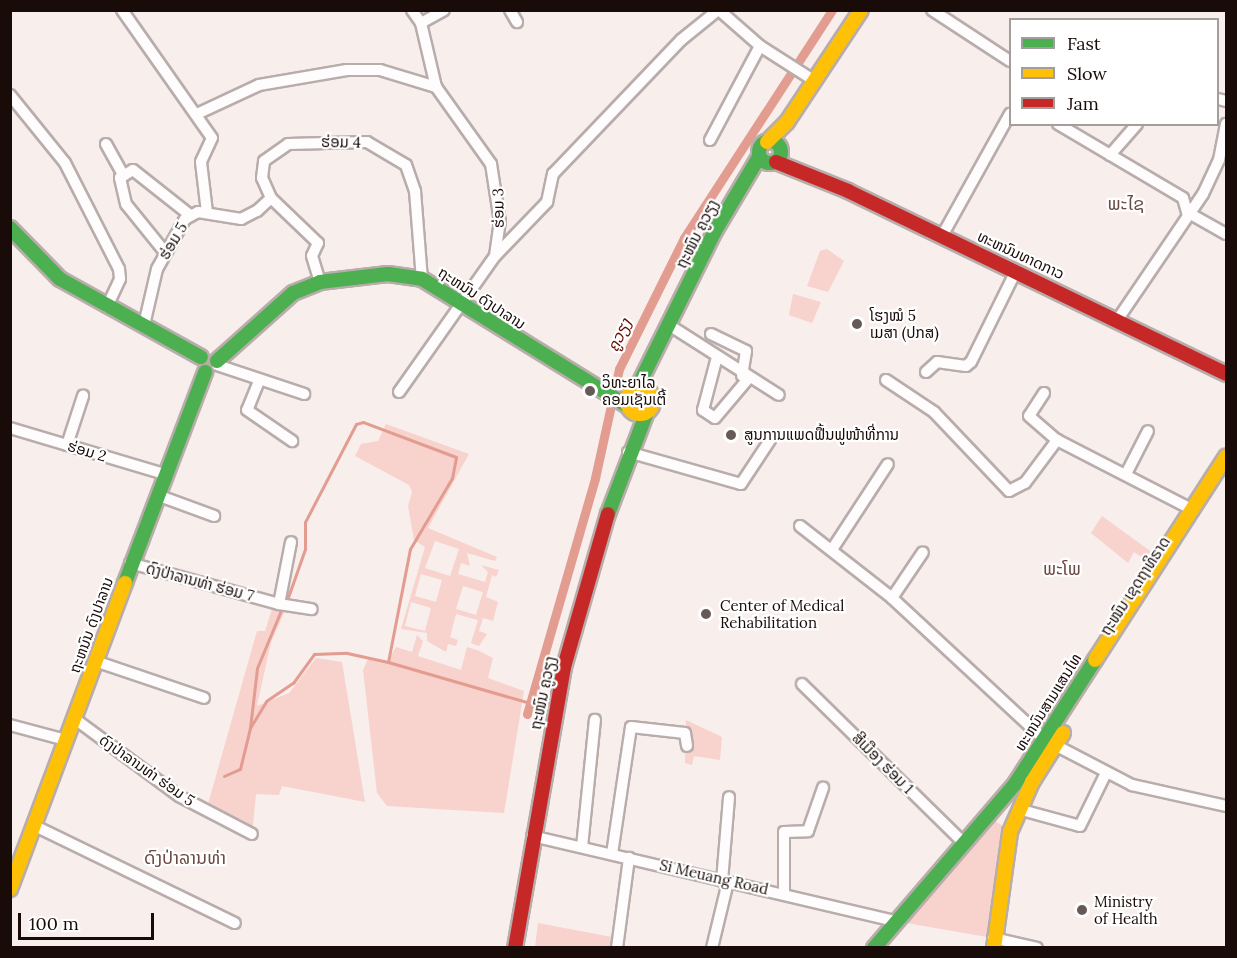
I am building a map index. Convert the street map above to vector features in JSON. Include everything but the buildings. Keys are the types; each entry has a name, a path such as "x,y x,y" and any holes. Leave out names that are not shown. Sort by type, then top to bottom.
{"street":[{"path":"123,10 199,113 212,138 201,159 207,212"},
{"path":"412,10 421,23 436,87"},
{"path":"421,23 444,10"},
{"path":"510,10 518,22"},
{"path":"399,392 495,256 547,202 552,174 681,40 719,10 760,46 811,79"},
{"path":"778,156 788,122 811,79 861,10"},
{"path":"932,10 1009,60"},
{"path":"710,140 760,46"},
{"path":"199,113 259,85 347,70 380,70 436,87"},
{"name":"ຮ່ອມ 3","path":"436,87 477,139 498,183 495,256"},
{"path":"10,95 65,163 119,269 120,279 107,307"},
{"path":"942,236 1009,118"},
{"path":"778,156 767,141 788,122"},
{"path":"1118,319 1187,212 1203,195 1220,160 1227,124"},
{"path":"1061,126 1183,198 1187,212 1227,234"},
{"path":"1110,155 1135,126"},
{"name":"ຮ່ອມ 4","path":"271,198 261,170 264,161 281,147 338,139 379,147 406,165 414,181 422,279"},
{"name":"ຖະໜົນ ຄູວຽງ","path":"628,452 629,398 656,359 669,325 739,189 767,141"},
{"path":"106,144 123,175"},
{"path":"759,157 778,156"},
{"name":"ທະຫນົນທາດກາວ","path":"778,156 1118,319 1227,374"},
{"name":"ຖະໜົນ ຄູວຽງ","path":"739,189 778,156"},
{"path":"164,251 126,204 118,183 123,175 136,172 190,215"},
{"path":"271,198 318,243 312,256 320,282"},
{"name":"ຮ່ອມ 5","path":"144,325 164,251 190,215 207,212 248,217 271,198"},
{"path":"10,228 60,279 107,307 201,357 211,354 213,366 304,394"},
{"path":"926,372 937,362 966,366 971,362 1016,271"},
{"name":"ຖະຫນົນ ດົງປາລານ","path":"10,889 164,474 213,366 293,293 320,282 388,274 422,279 464,303 517,342 601,389 629,398 652,398"},
{"path":"669,325 745,377 779,395"},
{"path":"711,334 746,351 745,377 716,418 703,411 717,357"},
{"name":"ຖະໜົນ ຄູວຽງ","path":"515,948 532,836 564,667 628,452 652,398 656,359"},
{"path":"886,380 934,412 1009,491 1025,483 1056,440"},
{"path":"259,381 247,410 292,441"},
{"path":"1044,393 1029,416 1056,440 1126,474 1192,510"},
{"path":"66,445 83,396"},
{"path":"629,398 647,412"},
{"name":"ຮ່ອມ 2","path":"10,428 164,474"},
{"path":"1126,474 1148,431"},
{"path":"628,452 741,484 770,440"},
{"name":"ທະຫນົນສາມແສນໄທ","path":"874,948 1050,742 1227,457"},
{"path":"833,548 888,464"},
{"name":"ຖະໜົນ ເຊດຖາທິຣາດ","path":"993,943 1010,832 1018,809 1050,742 1227,477"},
{"path":"157,495 214,516"},
{"path":"800,526 833,548 892,598 1050,742 1106,773 1171,796 1227,806"},
{"path":"280,604 291,542"},
{"path":"892,598 923,552"},
{"name":"ດົງປ່າລານທ່າ ຮ່ອມ 7","path":"130,563 280,604 312,609"},
{"path":"95,661 204,698"},
{"name":"ສີເມືອງ ຮ່ອມ 1","path":"802,684 963,842"},
{"name":"ດົງປ່າລານທ່າ ຮ່ອມ 5","path":"75,719 179,796 252,834"},
{"path":"582,847 595,720"},
{"path":"10,725 66,740"},
{"path":"612,854 631,727 685,733 687,746"},
{"path":"1015,784 1002,811 1010,819 1018,809 1080,826 1106,773"},
{"path":"784,892 783,832 808,831 823,788"},
{"path":"712,948 725,882 729,797"},
{"path":"979,825 993,820 1010,832"},
{"path":"35,826 236,923"},
{"name":"Si Meuang Road","path":"532,836 725,882 784,892 895,921"},
{"path":"617,948 629,858"},
{"path":"993,943 1037,948"}],"shaded area":[{"path":"827,249 844,261 828,292 807,286 820,251"},
{"path":"793,294 821,302 812,323 789,315"},
{"path":"386,424 469,454 428,528 497,557 495,561 467,553 470,566 461,563 458,574 485,582 488,572 481,565 499,570 496,577 492,575 486,597 498,602 493,621 483,618 479,631 487,634 479,646 471,643 478,620 456,614 450,637 458,640 456,646 448,644 446,652 427,641 427,633 401,629 425,547 414,540 408,506 412,492 409,485 355,456 361,444 378,441","holes":["435,541 459,549 450,576 425,568","421,574 442,580 436,602 415,596","463,586 483,592 476,615 456,609","411,602 431,608 425,631 405,626"]},
{"path":"1102,516 1153,553 1148,561 1134,552 1128,563 1091,533"},
{"path":"272,609 285,611 271,642 257,706 289,693 316,658 342,662 365,802 282,786 279,795 256,794 252,834 206,811 257,631 265,631"},
{"path":"417,635 423,641 418,656 461,670 467,647 477,650 493,658 488,678 524,691 504,813 387,806 377,793 363,670 369,657 387,662 396,647 412,652"},
{"path":"686,720 722,737 720,760 694,756 692,765 685,763"},
{"path":"994,820 1007,829 993,938 895,921"},
{"path":"538,923 612,937 611,947 535,947"}],"waterway":[{"name":"ຄູວຽງ","path":"527,714 595,478 619,369 684,238 832,10"},
{"path":"224,776 240,769 250,728 266,701 293,683 314,654 347,653 388,662 410,549 452,478 456,457 363,422 356,424 305,522 305,549 286,603"},
{"path":"250,728 257,668 282,608"},
{"path":"388,662 530,703"}],"traffic: fast":[{"path":"770,141 778,144 781,152 778,160 770,163 762,160 759,152 762,144 770,141"},
{"path":"637,388 715,231 759,157"},
{"path":"10,228 60,279 201,357"},
{"path":"217,361 293,293 320,282 388,274 422,279 628,406"},
{"path":"125,583 205,372"},
{"path":"608,514 647,412"},
{"path":"874,948 1015,784 1095,660"}],"traffic: slow":[{"path":"767,142 787,122 861,10"},
{"path":"640,388 649,392 653,401 649,410 640,414 631,410 627,401 631,392 640,388"},
{"path":"1095,660 1226,457"},
{"path":"10,889 125,583"},
{"path":"994,948 1010,832 1032,782 1063,733"}],"traffic: jam":[{"path":"776,162 848,191 1226,374"},
{"path":"515,948 564,667 608,514"}],"place":[{"name":"ໂຮງໝໍ 5 ເມສາ (ປກສ)","path":"857,324"},
{"name":"ວິທະຍາໄລ ຄອມເຊັນເຕີ້","path":"590,391"},
{"name":"ສູນການແພດຟື້ນຟູໜ້າທີ່ການ","path":"731,435"},
{"name":"Center of Medical Rehabilitation","path":"706,614"},
{"name":"Ministry of Health","path":"1082,910"}],"district":[{"name":"ພະໄຊ","path":"1126,204"},
{"name":"ພະໂພ","path":"1062,569"},
{"name":"ດົງປ່າລານທ່າ","path":"185,858"}]}
